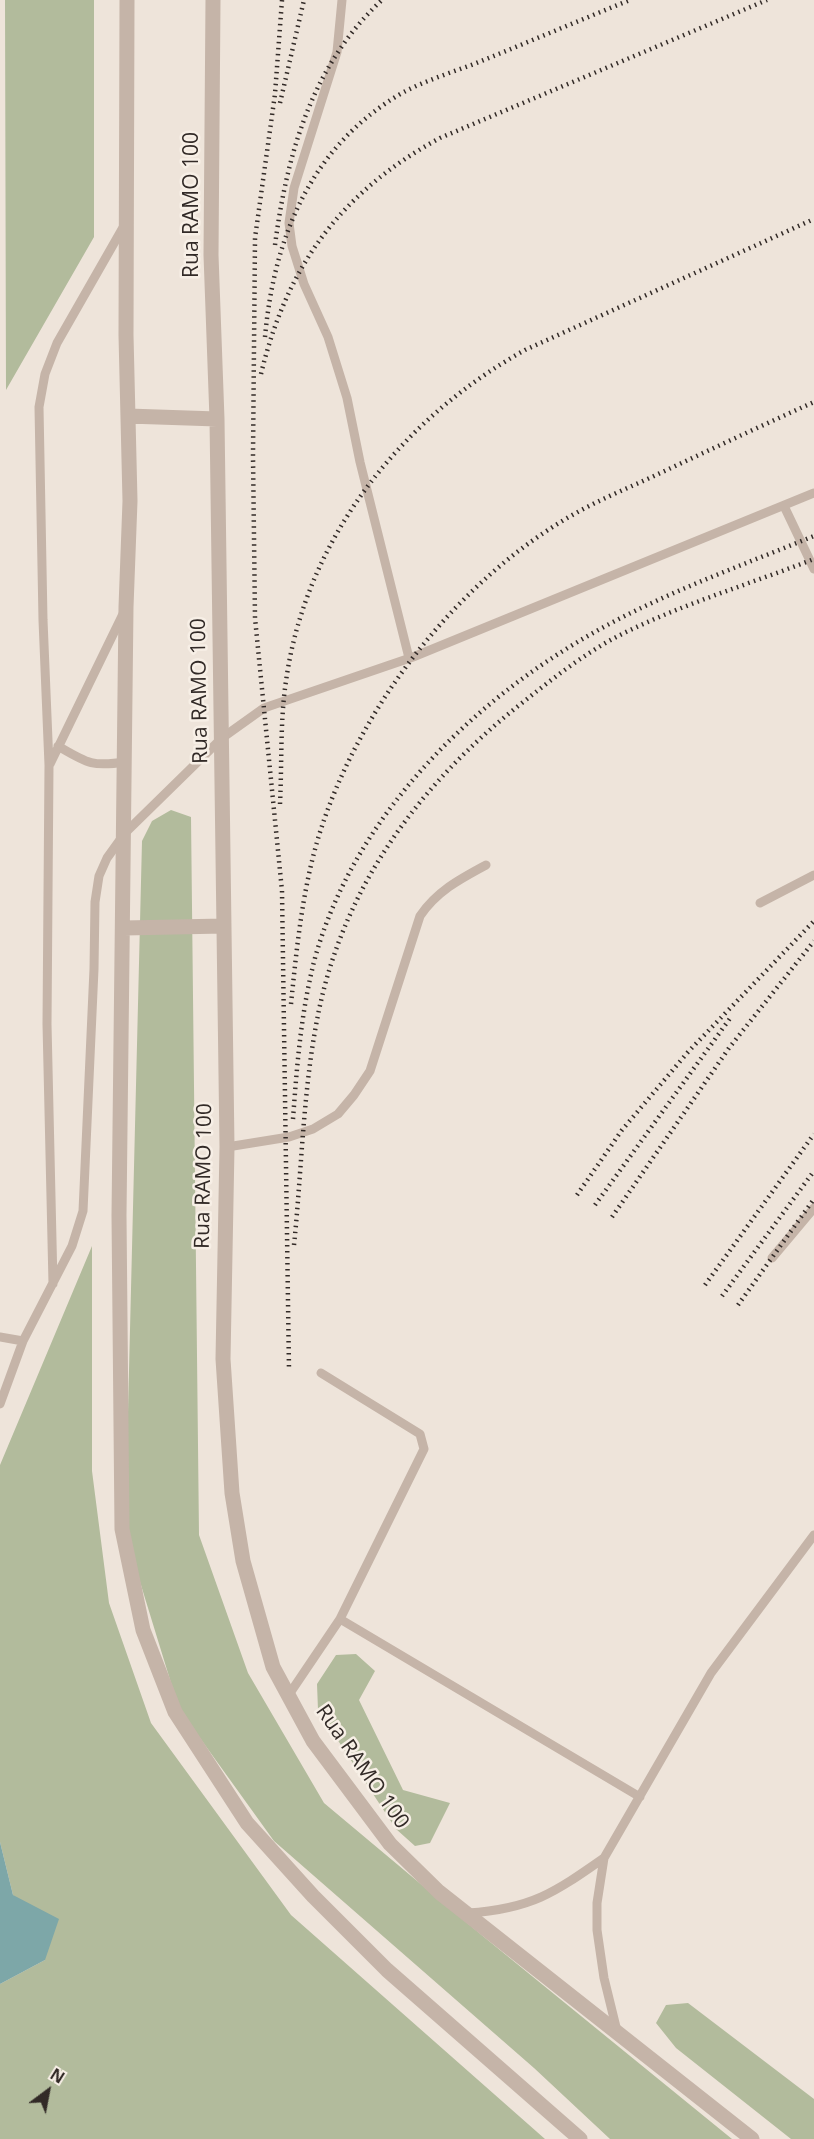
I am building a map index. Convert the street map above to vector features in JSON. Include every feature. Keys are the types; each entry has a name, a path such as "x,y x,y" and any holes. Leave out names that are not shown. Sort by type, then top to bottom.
{"street":[{"path":"127,0 126,222 130,501 126,607 119,1215 122,1530 143,1630 175,1712 247,1823 313,1896 387,1970 580,2139"},
{"name":"Rua RAMO 100","path":"213,0 211,255 217,419 227,1147 223,1359 232,1493 249,1582 273,1666 288,1696 313,1741 390,1844 465,1914 753,2139"},
{"path":"128,416 217,419"},
{"path":"124,928 224,926"}],"lane":[{"path":"342,0 337,52 294,188 290,223 292,246 304,284 328,337 347,398 360,462 409,658"},
{"path":"53,1285 50,1241 47,1024 49,765 43,620 39,407 45,374 57,343 126,222"},
{"path":"0,1404 23,1341 72,1246 82,1211 94,969 95,902 99,876 107,858 125,833 222,738 264,708 409,658 814,493"},
{"path":"784,506 814,569"},
{"path":"49,765 126,607"},
{"path":"58,746 83,760 100,766 125,762"},
{"path":"227,1147 289,1137 314,1129 338,1114 370,1071 420,916 430,901 448,886 486,865"},
{"path":"760,903 814,875"},
{"path":"772,1258 814,1208"},
{"path":"0,1337 23,1341"},
{"path":"288,1696 340,1619 424,1449 424,1442 420,1434 321,1373"},
{"path":"618,2032 604,1978 597,1930 597,1903 604,1858 711,1673 814,1535"},
{"path":"340,1619 640,1797"},
{"path":"465,1914 504,1911 530,1903 555,1892 604,1858"}],"green space":[{"path":"5,0 94,0 94,237 6,390"},
{"path":"171,810 191,817 199,1535 248,1673 324,1803 732,2139 610,2139 534,2068 274,1841 179,1709 125,1533 142,841 152,821"},
{"path":"92,1246 92,1471 109,1603 151,1723 291,1915 545,2139 0,2139 0,1984 45,1960 13,1895 0,1842 0,1465"},
{"path":"356,1654 375,1671 359,1700 403,1790 450,1803 430,1843 415,1846 396,1829 318,1710 317,1684 336,1655"},
{"path":"688,2003 814,2099 814,2139 791,2139 676,2048 656,2023 666,2005"}],"water":[{"path":"0,1842 13,1895 59,1919 45,1960 0,1984"}],"railway":[{"path":"282,0 275,94 255,238 253,456 255,618 282,891 289,1370"},
{"path":"280,103 304,0"},
{"path":"275,245 287,177 307,113 337,53 358,25 382,0"},
{"path":"265,337 277,264 288,230 303,197 321,167 343,139 370,115 410,89 630,0"},
{"path":"261,374 272,335 303,265 347,207 374,182 405,159 440,138 767,0"},
{"path":"280,804 284,696 297,629 314,579 338,531 367,487 401,447 439,410 480,378 525,350 814,219"},
{"path":"291,1004 305,892 322,826 340,780 363,734 390,689 421,647 456,607 494,571 534,540 576,513 814,402"},
{"path":"293,1119 306,998 315,958 333,908 356,860 386,815 419,772 457,733 498,697 541,665 586,637 670,595 814,536"},
{"path":"294,1245 309,1068 319,1010 331,963 348,918 394,836 455,763 490,730 538,690 584,657 620,635 667,614 814,559"},
{"path":"577,1195 622,1130 688,1052 814,921"},
{"path":"612,1217 729,1048 814,941"},
{"path":"595,1205 731,1017"},
{"path":"705,1285 814,1134"},
{"path":"722,1296 814,1171"},
{"path":"738,1305 814,1199"}]}
